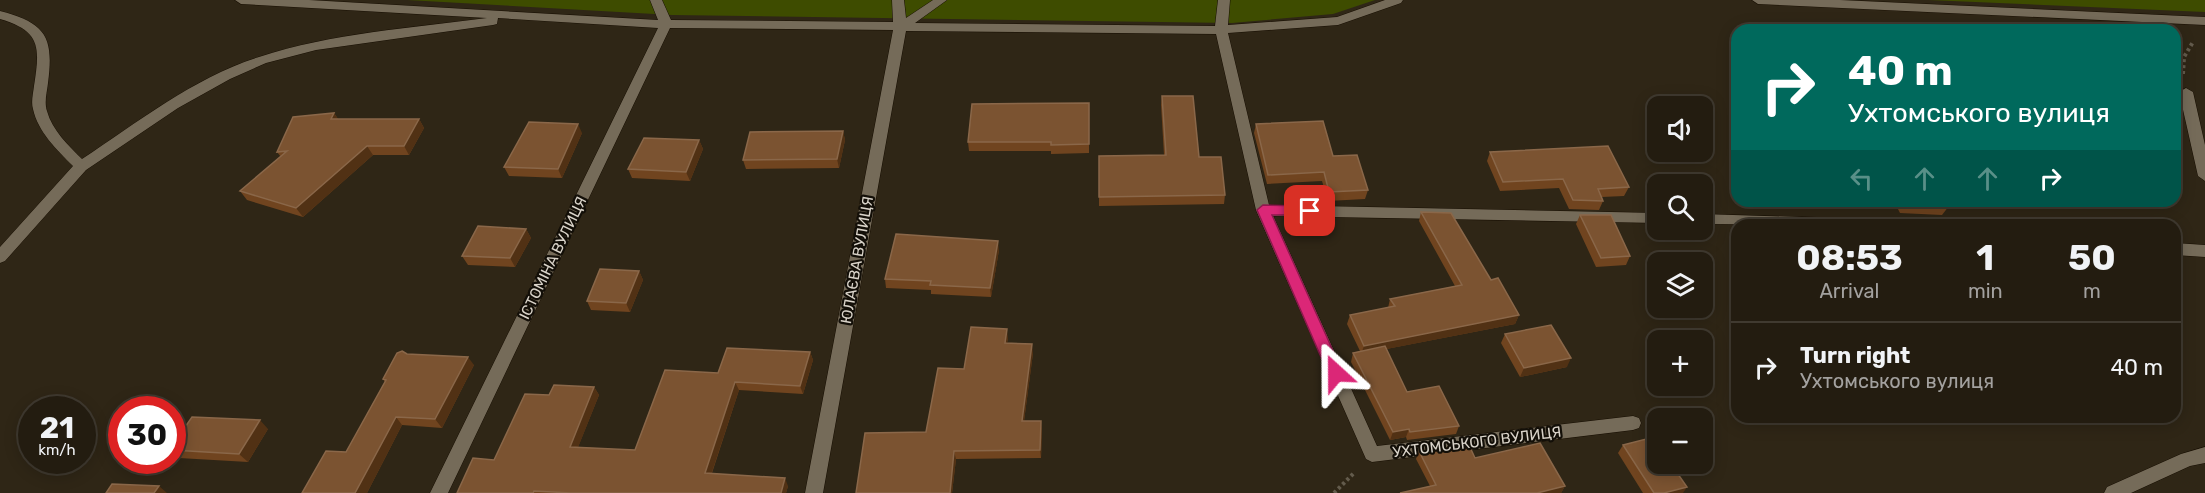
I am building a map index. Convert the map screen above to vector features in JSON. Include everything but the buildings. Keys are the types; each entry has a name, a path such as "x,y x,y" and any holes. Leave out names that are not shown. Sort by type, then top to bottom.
{"street":[{"path":"241,0 666,24 1221,30 1338,21 1397,0"},
{"path":"656,0 666,24"},
{"name":"ЮЛАЄВА ВУЛИЦЯ","path":"814,493 900,27 898,0"},
{"path":"900,27 941,0"},
{"name":"УХТОМСЬКОГО ВУЛИЦЯ","path":"1224,0 1221,30 1263,210 1372,454 1633,423"},
{"path":"1758,0 2205,21"},
{"path":"0,15 31,25 43,38 45,56 39,107 50,135 81,166"},
{"path":"0,257 81,166 173,105 225,75 262,60 316,46 528,16"},
{"name":"ІСТОМІНА ВУЛИЦЯ","path":"439,493 666,24"},
{"path":"2186,92 2205,176"},
{"path":"1263,210 1647,218"},
{"path":"1713,219 1731,220"},
{"path":"2181,249 2205,251"},
{"path":"2113,493 2187,459 2205,454"}],"path":[{"path":"2186,92 2182,63 2187,50 2199,36"}],"green space":[{"path":"407,0 1375,0 1333,14 1232,23 672,15"},
{"path":"1928,0 2205,0 2205,12"}],"route":[{"path":"1310,211 1263,210 1336,373"}]}
